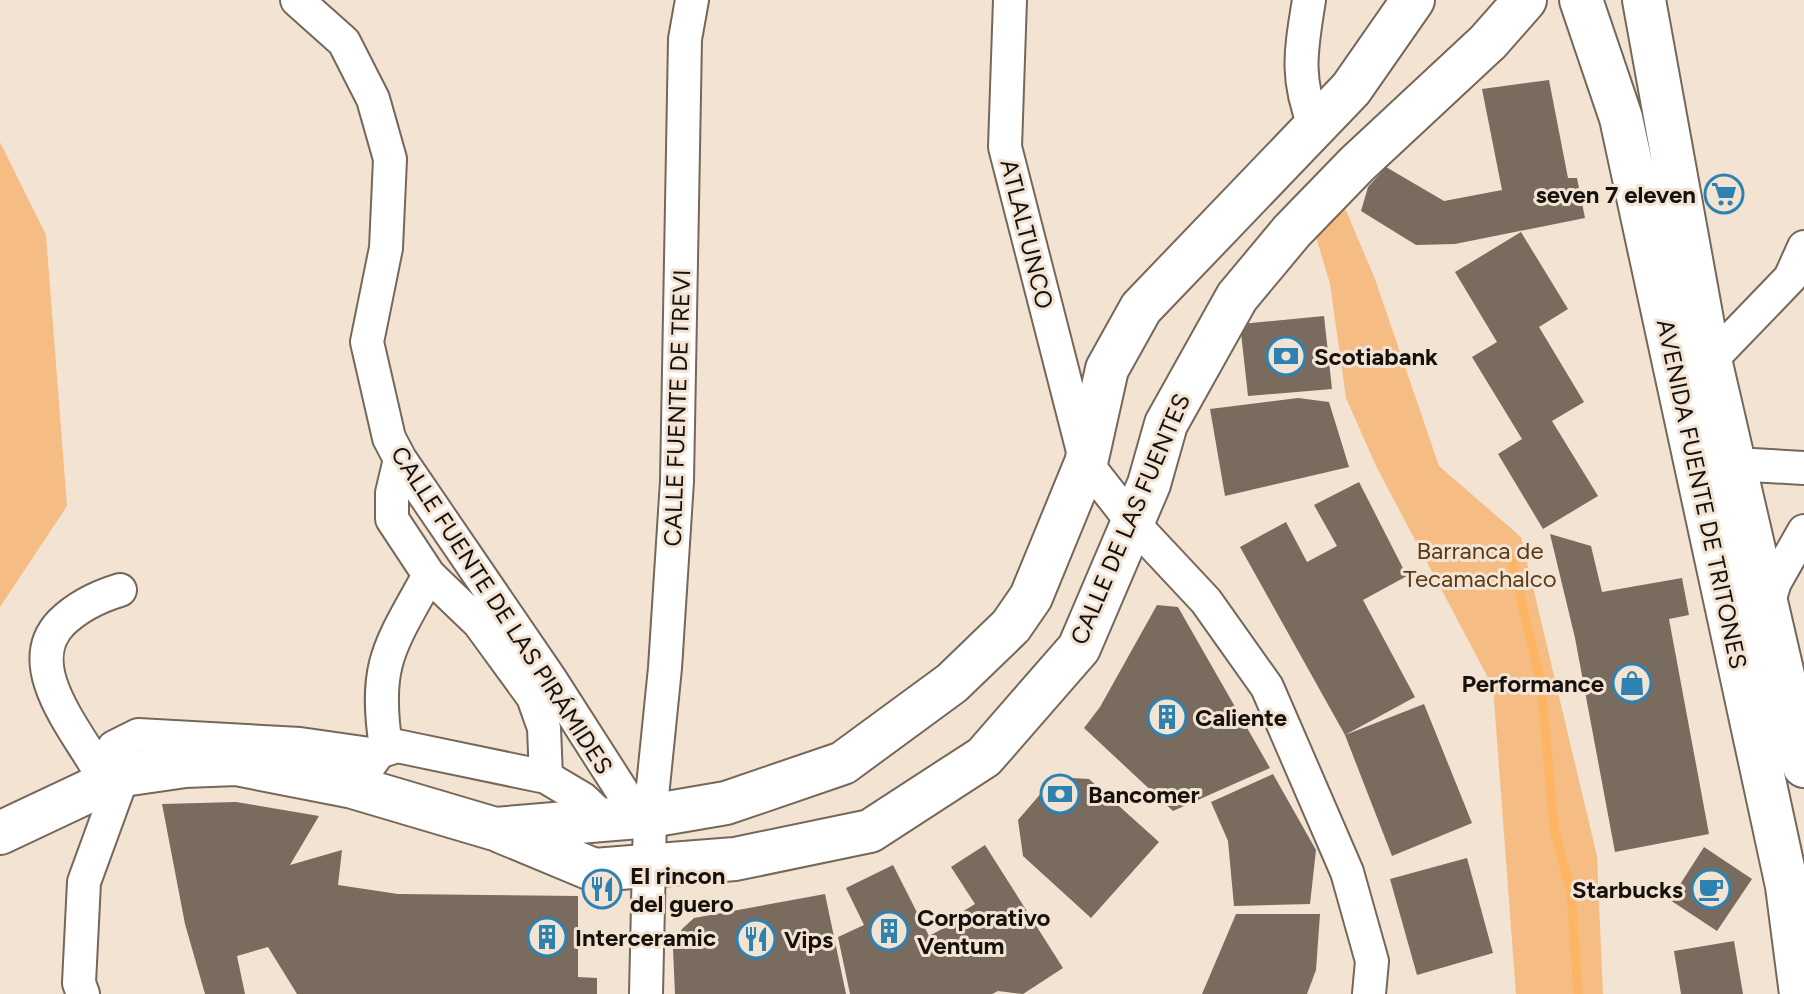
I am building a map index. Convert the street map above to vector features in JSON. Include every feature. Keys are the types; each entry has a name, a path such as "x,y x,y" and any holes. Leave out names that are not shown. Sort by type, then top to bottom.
{"main road":[{"name":"CALLE DE LAS FUENTES","path":"495,829 630,817 726,803 843,763 952,683 1011,626 1031,597 1086,463 1107,369 1141,308 1351,89 1413,0"},
{"name":"CALLE DE LAS FUENTES","path":"0,833 102,781 185,766 372,763 495,829 594,870 735,859 870,831 984,757 1079,648 1149,484 1166,424 1237,297 1292,231 1488,42 1525,0"},
{"name":"AVENIDA FUENTE DE TRITONES","path":"1581,0 1621,118 1784,871 1801,994"},
{"name":"AVENIDA FUENTE DE TRITONES","path":"1644,0 1710,361 1804,766"},
{"path":"1056,537 1081,525 1106,521 1133,523"}],"street":[{"name":"CALLE FUENTE DE LAS PIRÁMIDES","path":"297,0 344,42 373,99 390,159 386,248 367,342 389,438 400,459 551,680 630,817"},
{"name":"CALLE FUENTE DE TREVI","path":"646,994 648,866 630,817 665,668 677,481 685,39 692,0"},
{"name":"ATLALTUNCO","path":"1010,0 1005,147 1086,463"},
{"path":"1309,0 1299,68 1303,96 1315,127"},
{"path":"1710,361 1790,278 1804,247"},
{"path":"400,459 392,493 392,519 429,575 479,623 533,697 544,728 546,777"},
{"path":"1086,463 1133,523 1206,601 1267,687 1347,872 1372,961 1369,994"},
{"path":"1734,464 1804,468"},
{"path":"1767,607 1782,568 1804,531"},
{"path":"372,763 387,651 429,575"},
{"path":"83,994 79,983 84,882 102,781 61,708 45,656 51,634 75,609 120,590"},
{"path":"372,763 397,746 546,777 583,799 630,817"}],"green space":[{"path":"0,142 46,235 67,506 0,607"},
{"name":"Barranca de Tecamachalco","path":"1342,201 1375,279 1439,466 1521,537 1597,856 1603,994 1516,994 1493,687 1376,466 1346,398 1330,284 1312,223"}],"building":[{"path":"1549,80 1568,178 1577,178 1585,218 1455,244 1416,245 1361,211 1368,187 1386,167 1444,201 1502,190 1482,89"},
{"path":"1521,232 1568,309 1539,327 1584,402 1552,421 1598,496 1543,529 1498,454 1522,439 1472,357 1497,342 1455,272"},
{"name":"Scotiabank","path":"1324,316 1332,389 1248,396 1240,324"},
{"path":"1298,398 1329,402 1349,467 1225,496 1210,409"},
{"path":"1359,482 1407,576 1363,600 1415,697 1345,735 1240,547 1286,522 1307,562 1337,546 1314,505"},
{"path":"1550,534 1591,546 1602,592 1682,578 1689,615 1669,619 1709,834 1615,852 1575,638"},
{"name":"Caliente","path":"1157,605 1178,607 1270,768 1173,811 1084,728 1100,707"},
{"path":"1424,704 1472,823 1392,856 1345,735"},
{"path":"1273,774 1316,850 1310,904 1234,906 1228,841 1211,802"},
{"path":"1055,777 1089,779 1159,842 1091,918 1023,856 1018,820"},
{"path":"236,802 319,816 290,865 342,850 338,885 398,894 578,896 578,977 597,978 597,994 297,994 268,947 237,956 245,994 205,994 185,924 162,804"},
{"path":"985,845 1063,968 1023,994 998,991 992,994 850,994 838,937 864,925 846,888 893,865 929,936 955,922 952,918 975,904 951,867"},
{"name":"Starbucks","path":"1704,847 1752,879 1717,931 1670,900"},
{"path":"1467,858 1493,953 1417,975 1390,879"},
{"name":"Vips","path":"825,894 846,994 675,994 673,949 682,929 694,918"},
{"path":"1236,914 1320,914 1316,970 1307,994 1202,994"},
{"path":"1734,941 1743,994 1681,994 1674,951"}],"waterway":[{"path":"1511,559 1541,683 1554,828 1571,893 1578,994"}],"place":[{"name":"seven 7 eleven","path":"1724,194"},
{"name":"Scotiabank","path":"1286,356"},
{"name":"Performance","path":"1632,683"},
{"name":"Caliente","path":"1167,717"},
{"name":"Bancomer","path":"1060,794"},
{"name":"El rincon del guero","path":"602,889"},
{"name":"Starbucks","path":"1711,889"},
{"name":"Corporativo Ventum","path":"889,931"},
{"name":"Interceramic","path":"547,937"},
{"name":"Vips","path":"756,939"}]}
